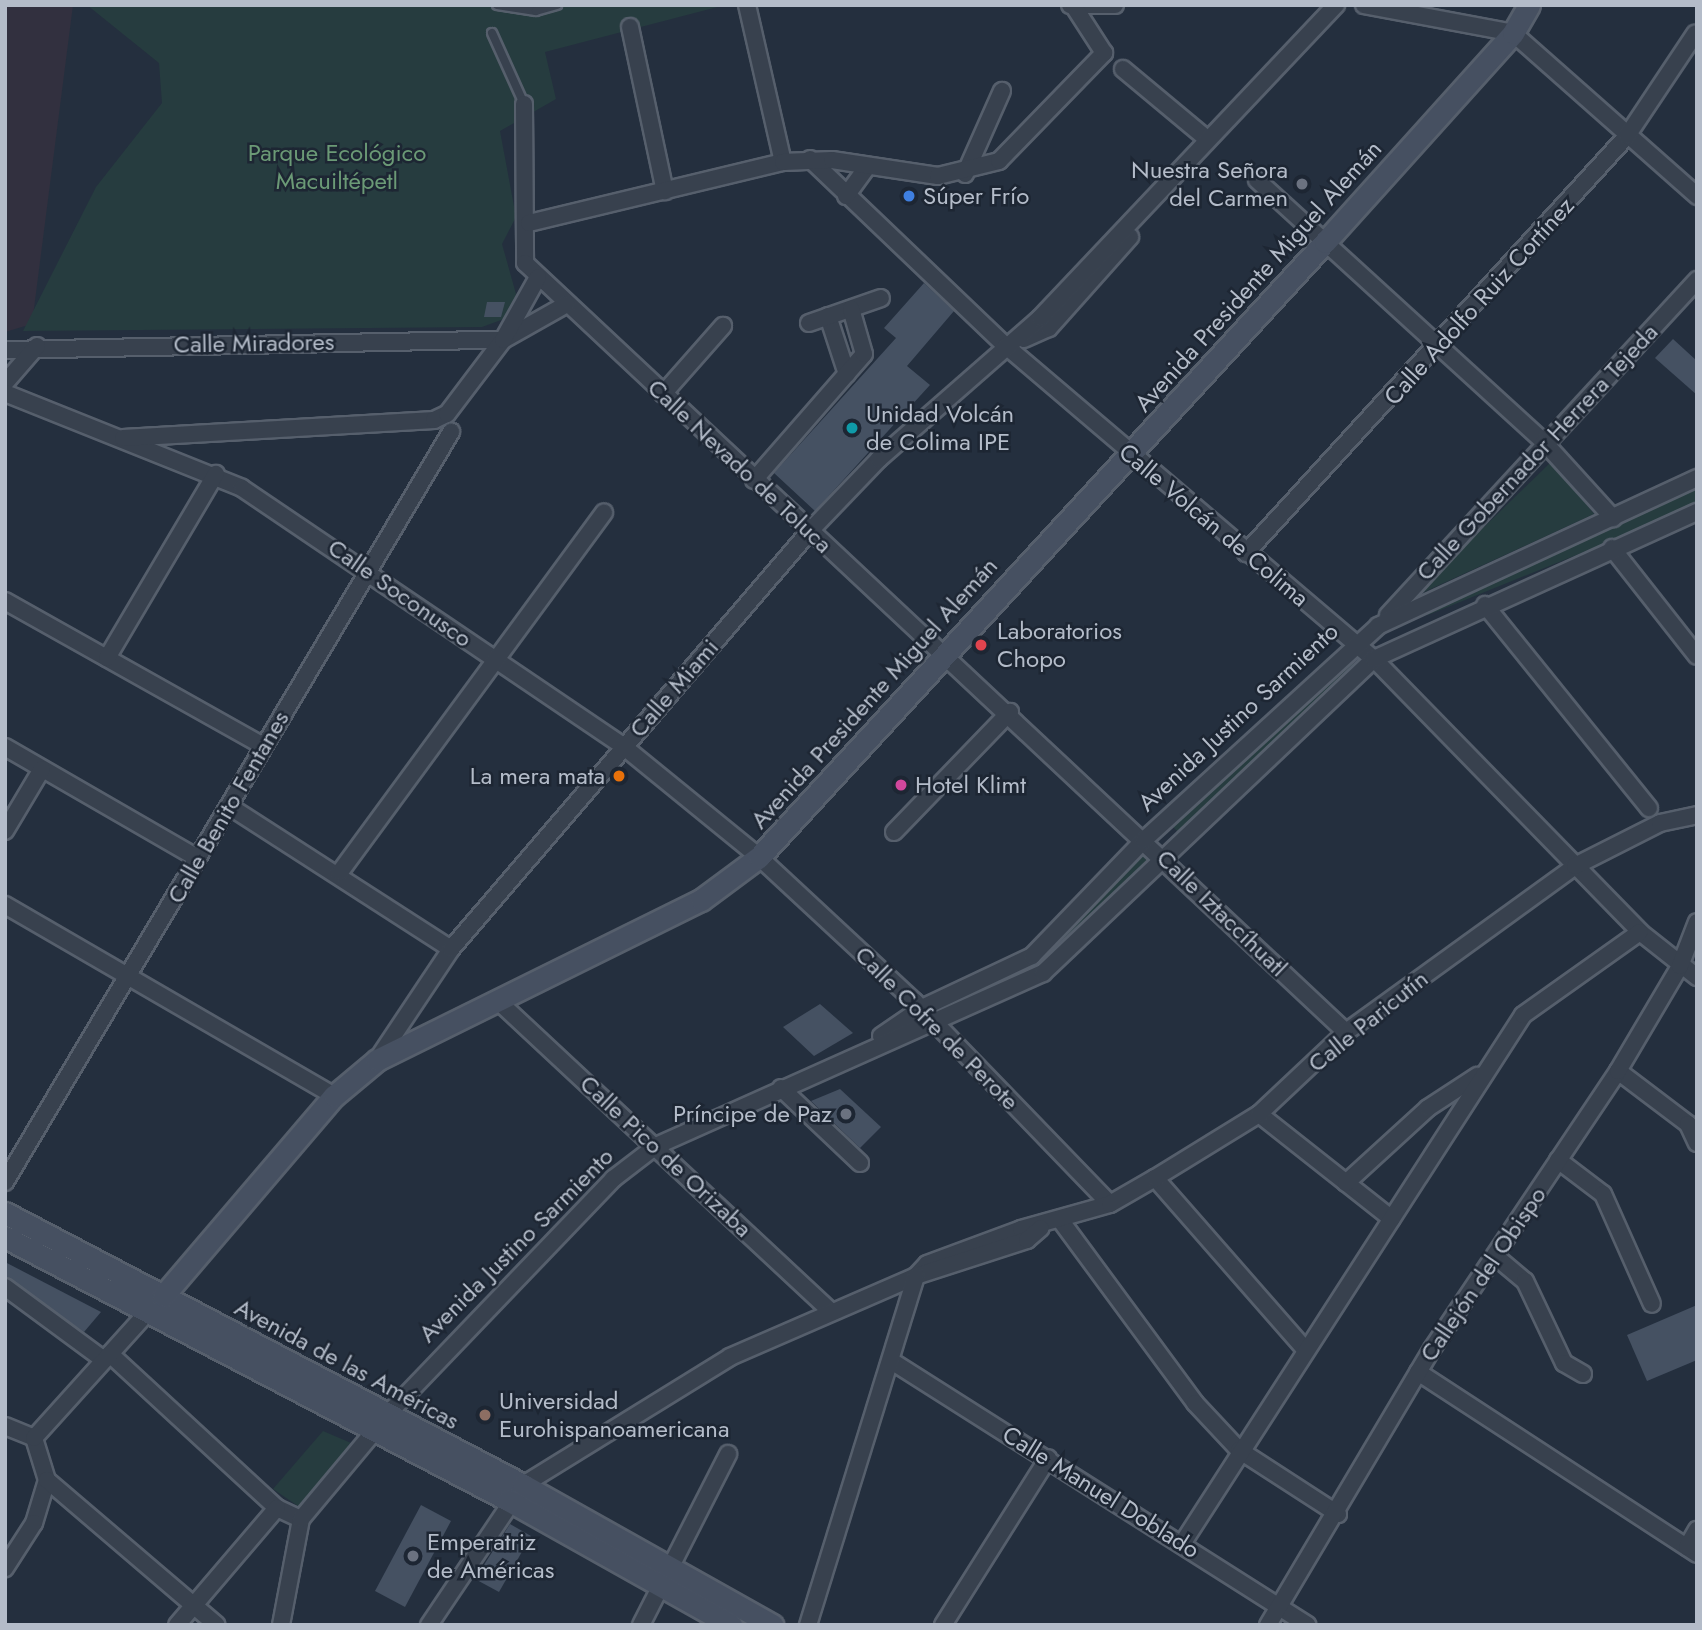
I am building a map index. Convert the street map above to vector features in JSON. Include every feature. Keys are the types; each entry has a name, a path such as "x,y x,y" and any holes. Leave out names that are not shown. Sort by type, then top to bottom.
{"main road":[{"name":"Avenida Presidente Miguel Alemán","path":"163,1296 334,1096 377,1060 701,900 759,857 945,651 1130,455 1325,242 1513,33 1529,5"},
{"name":"Avenida de las Américas","path":"5,1213 163,1296 379,1425"},
{"name":"Avenida de las Américas","path":"5,1237 147,1312 516,1492 665,1576 772,1625"},
{"name":"Avenida de las Américas","path":"665,1576 731,1625"}],"street":[{"path":"747,5 783,162"},
{"path":"1073,6 1115,5"},
{"name":"Calle Miami","path":"377,1060 451,949 809,532 879,459 1006,346 1172,181 1207,139 1336,5"},
{"path":"1364,5 1513,33 1697,196"},
{"path":"529,223 783,162 810,159 866,168 965,174 999,161 1104,53 1073,6"},
{"path":"630,27 665,191"},
{"name":"Calle Adolfo Ruiz Cortínez","path":"1245,553 1437,349 1628,136 1695,34"},
{"path":"1123,69 1207,139"},
{"path":"965,174 1002,91"},
{"path":"114,438 434,420 447,414 503,340 538,277 521,254 529,223 524,104"},
{"name":"Calle Volcán de Colima","path":"810,159 1006,346 1245,553 1374,659 1640,932 1697,977"},
{"path":"846,196 866,168"},
{"path":"1257,180 1437,349 1544,442 1613,518"},
{"name":"Calle Nevado de Toluca","path":"538,277 809,532 945,651"},
{"name":"Calle Gobernador Herrera Tejeda","path":"1378,626 1544,442 1697,279"},
{"path":"809,323 881,298"},
{"name":"Calle Miradores","path":"5,350 37,346 503,340 567,304"},
{"path":"754,480 864,354 851,309"},
{"path":"828,316 847,374"},
{"path":"663,394 723,326"},
{"path":"5,383 37,346"},
{"name":"Calle Soconusco","path":"5,393 114,438 216,474 368,569 623,746 759,857"},
{"name":"Calle Benito Fentanes","path":"5,1182 452,432"},
{"path":"107,658 216,474"},
{"name":"Avenida Justino Sarmiento","path":"856,1053 922,1009 1032,956 1144,840 1354,643 1378,626 1697,478"},
{"path":"340,872 604,512"},
{"name":"Avenida Justino Sarmiento","path":"301,1519 379,1425 613,1179 656,1146 856,1053 1043,973 1374,659 1485,605 1697,512"},
{"path":"1612,548 1697,656"},
{"path":"5,600 263,746"},
{"path":"1485,605 1649,808"},
{"name":"Calle Iztaccíhuatl","path":"945,651 1166,858 1346,1032"},
{"path":"894,832 1010,712"},
{"path":"5,747 197,858"},
{"path":"5,831 41,769"},
{"path":"229,806 340,872 451,949"},
{"name":"Calle Paricutín","path":"516,1492 730,1357 915,1276 927,1264 1021,1228 1041,1228 1110,1204 1259,1114 1346,1032 1575,866 1660,823 1697,815"},
{"name":"Calle Cofre de Perote","path":"759,857 936,1021 1110,1204"},
{"path":"5,905 334,1096"},
{"name":"Callejón del Obispo","path":"1268,1625 1338,1514 1418,1372 1618,1071 1680,966 1697,922"},
{"path":"1182,1544 1303,1347 1392,1219 1481,1074 1522,1015 1640,932"},
{"name":"Calle Pico de Orizaba","path":"498,1001 832,1312"},
{"path":"1618,1071 1688,1124 1697,1143"},
{"path":"1346,1183 1428,1108 1481,1074"},
{"path":"782,1088 860,1163"},
{"path":"1259,1114 1392,1219"},
{"path":"1558,1160 1603,1194 1652,1304"},
{"path":"1155,1178 1303,1347"},
{"path":"1061,1220 1195,1403 1240,1450 1338,1514"},
{"path":"1495,1256 1525,1281 1564,1363 1583,1374"},
{"path":"808,1625 893,1362 915,1276"},
{"path":"5,1287 107,1357 277,1508 301,1519 281,1625"},
{"path":"34,1438 163,1296"},
{"name":"Calle Manuel Doblado","path":"893,1362 1308,1625"},
{"path":"1418,1372 1692,1550 1697,1530"},
{"path":"5,1426 34,1438"},
{"path":"34,1438 47,1480 217,1625"},
{"path":"641,1625 728,1454"},
{"path":"943,1625 1048,1458"},
{"path":"5,1568 34,1523 47,1480"},
{"path":"429,1625 516,1492"},
{"path":"177,1625 277,1508"}],"lane":[{"path":"497,5 536,11 557,5"},
{"path":"492,33 524,104"}],"shaded area":[{"path":"5,5 73,5 32,324 5,332"}],"green space":[{"name":"Parque Ecológico Macuiltépetl","path":"87,5 725,5 545,52 556,99 500,131 516,217 502,244 516,294 512,316 482,327 23,331 96,187 162,103 159,63"},
{"path":"1552,461 1594,514 1411,598"},
{"path":"1697,487 1697,503 1685,511 1428,615 1424,606"},
{"path":"1346,658 1355,665 1180,834 1173,827"},
{"path":"1143,856 1149,862 1037,974 949,1006 1033,965"},
{"path":"323,1431 351,1443 301,1508 273,1489"}],"building":[{"name":"Unidad Volcán de Colima IPE","path":"924,283 954,311 907,366 930,385 815,511 774,473 896,338 884,328"},
{"path":"487,302 505,302 501,317 484,317"},
{"path":"1673,339 1697,361 1697,395 1655,358"},
{"path":"820,1004 853,1033 814,1056 783,1027"},
{"name":"Príncipe de Paz","path":"840,1089 881,1127 860,1148 811,1101"},
{"path":"5,1262 101,1312 84,1332 5,1277"},
{"path":"1697,1305 1697,1360 1647,1381 1627,1335"},
{"name":"Emperatriz de Américas","path":"421,1505 451,1521 405,1607 375,1591"},
{"path":"510,1524 531,1536 499,1592 475,1579"}],"place":[{"name":"Nuestra Señora del Carmen","path":"1302,184"},
{"name":"Súper Frío","path":"909,196"},
{"name":"Unidad Volcán de Colima IPE","path":"852,428"},
{"name":"Laboratorios Chopo","path":"981,645"},
{"name":"La mera mata","path":"619,776"},
{"name":"Hotel Klimt","path":"901,785"},
{"name":"Príncipe de Paz","path":"846,1114"},
{"name":"Universidad Eurohispanoamericana","path":"485,1415"},
{"name":"Emperatriz de Américas","path":"413,1556"}]}
